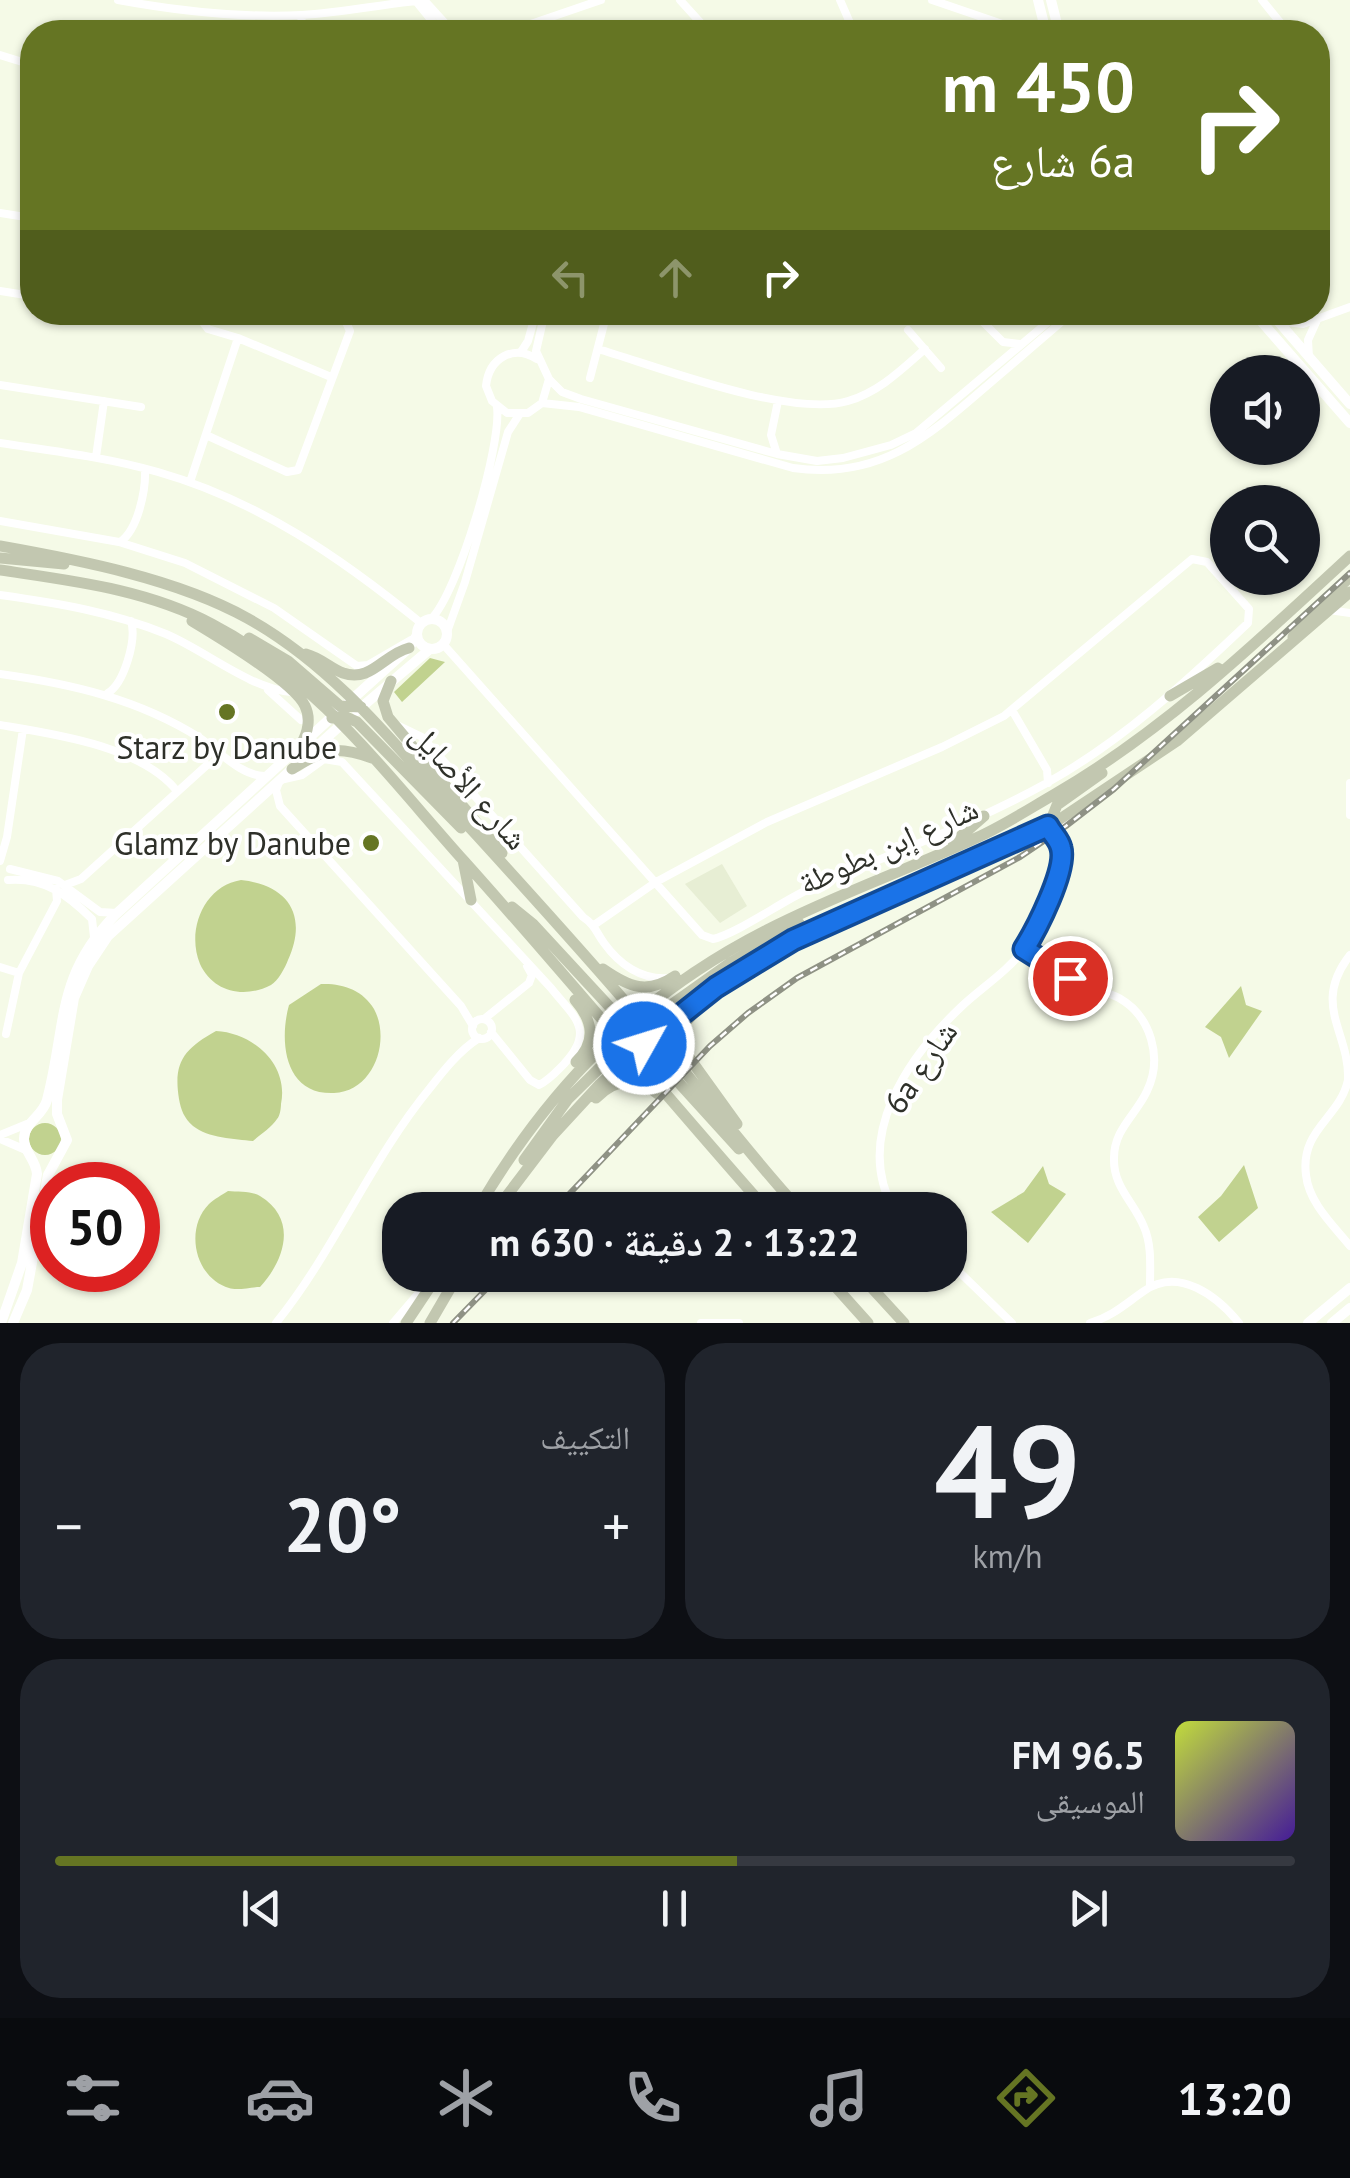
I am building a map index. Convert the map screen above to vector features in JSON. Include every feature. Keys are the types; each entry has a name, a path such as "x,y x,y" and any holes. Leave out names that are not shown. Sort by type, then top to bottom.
{"main road":[{"name":"شارع الأصايل","path":"0,546 167,584 246,617 298,652 376,759 526,932 635,1036"},
{"name":"شارع إبن بطوطة","path":"508,1192 682,980 738,946 1006,822 1118,755 1235,660 1350,556"},
{"path":"0,558 84,564"},
{"path":"0,570 96,584 158,601 247,637 275,653 345,713"},
{"path":"1290,646 1304,620 1350,577"},
{"name":"شارع إبن بطوطة","path":"488,1192 514,1148 549,1102 635,1036 815,929 1048,826 1177,742 1350,592"},
{"path":"158,601 226,642 292,692 307,709 308,726 302,744"},
{"path":"298,652 356,675 369,672 418,633"},
{"path":"1170,696 1235,660"},
{"path":"391,681 384,707 392,722 492,839 510,871"},
{"name":"شارع الأصايل","path":"345,713 510,871 588,958 678,1109 751,1192"},
{"path":"292,768 331,749 376,759"},
{"path":"1048,826 1056,805 1102,773 1118,755"},
{"path":"927,860 984,816"},
{"path":"463,860 471,900"},
{"path":"588,958 626,984 656,988 765,925 834,893 872,882"},
{"path":"492,892 533,924 753,1165 784,1192"},
{"path":"526,932 542,959 584,1010 590,1025 588,1047 563,1075 549,1102"},
{"path":"716,987 686,1022 683,1049 787,1192"},
{"path":"506,1192 558,1112 635,1036"},
{"path":"532,1160 560,1138 605,1089 621,1082 646,1084 678,1109"},
{"path":"406,1323 425,1292"},
{"path":"430,1323 448,1292"},
{"path":"840,1292 868,1323"},
{"path":"876,1292 904,1323"}],"street":[{"path":"118,0 215,14 301,15 415,0 431,20"},
{"path":"424,0 442,20"},
{"path":"545,20 601,0"},
{"path":"680,0 698,20"},
{"path":"932,0 991,20"},
{"path":"1262,0 1278,20"},
{"path":"301,15 302,20"},
{"path":"210,325 330,378"},
{"path":"206,435 278,465 295,466 305,452 344,342 344,325"},
{"path":"521,352 532,325"},
{"path":"542,325 538,359 554,387 570,396 777,454 831,460 891,445 925,426 1045,325"},
{"path":"590,378 604,325"},
{"path":"986,325 1011,345 1025,343"},
{"path":"443,644 470,568 508,432 520,415 542,404 579,408 793,468 850,467 902,451 925,439 1057,325"},
{"path":"1264,325 1350,423"},
{"path":"1282,325 1306,355"},
{"path":"1309,355 1308,340 1315,325"},
{"path":"908,330 941,368"},
{"path":"190,482 238,338"},
{"path":"998,366 1002,351 999,339"},
{"path":"598,349 778,401 828,405 860,396 889,380 925,349"},
{"path":"275,778 292,768 442,606 460,566 496,438 497,408 486,386 491,367 499,358 521,352 538,359"},
{"path":"1320,370 1350,404"},
{"path":"542,404 549,379"},
{"path":"0,385 141,406"},
{"path":"96,458 104,401"},
{"path":"777,454 771,435 778,401"},
{"path":"497,408 520,415"},
{"path":"754,448 771,435"},
{"path":"0,443 159,472 190,482 300,534 355,570 430,649"},
{"path":"119,542 132,530 145,469"},
{"path":"138,547 136,531 149,484 159,472"},
{"path":"0,521 119,542 208,573 295,621 353,664 368,665 418,633 443,624 447,632"},
{"path":"443,644 656,882 702,934 718,939 805,891 984,816 1062,774 1170,696 1250,618 1249,609 1204,560 1195,558 1004,716 942,747 766,822 656,882 594,924"},
{"path":"0,595 83,608 149,628 202,651 264,687 301,720"},
{"path":"1329,610 1350,613"},
{"path":"106,694 116,687 130,649 134,632 131,621"},
{"path":"125,700 121,688 138,638 149,628"},
{"path":"13,1323 27,1290 47,1181 68,1140 56,1108 70,1015 88,966 120,923 275,778 302,744 430,649 443,644"},
{"path":"0,674 125,700 188,731 252,775 302,775 324,759 338,760 514,946 576,1020 582,1036 576,1052 545,1083 530,1080 487,1024 461,1006 280,806 271,801 250,801 118,913 94,939 77,966 65,997 48,1098 24,1138 37,1174 22,1262 2,1323"},
{"path":"264,687 292,692"},
{"path":"1012,710 1048,770 1048,782"},
{"path":"1004,716 1019,724"},
{"path":"392,722 422,738 584,918 594,924 608,947 639,974 656,978 676,975"},
{"path":"0,726 66,736 118,754 159,774 178,791"},
{"path":"23,729 4,882 40,882 61,887 80,878 207,765"},
{"path":"241,768 250,784 250,801"},
{"path":"1048,770 1062,774"},
{"path":"275,778 280,806"},
{"path":"1350,783 1350,815"},
{"name":"6a شارع","path":"886,1192 878,1157 880,1132 888,1108 909,1071 942,1027 1024,949 1051,892 1062,857 1064,816"},
{"path":"1048,826 1060,844"},
{"path":"4,865 61,887 100,912 118,913"},
{"path":"80,878 77,900 94,923 94,939"},
{"path":"6,1034 19,973 61,887"},
{"path":"46,920 61,904 77,900"},
{"path":"461,1006 475,1032 484,1038 487,1024 531,979 531,971 514,946"},
{"path":"1024,949 1070,978 1124,1001 1140,1017 1150,1036 1155,1055 1152,1077 1143,1099 1120,1130 1114,1160 1118,1184 1142,1220 1148,1238 1150,1287"},
{"path":"1350,955 1337,977 1333,1002 1348,1053 1348,1082 1337,1106 1312,1137 1305,1172 1312,1198 1350,1246"},
{"path":"0,966 19,973"},
{"path":"276,1323 315,1269 403,1123 475,1032 499,1016 530,986 550,988"},
{"path":"0,1137 33,1121 54,1118 64,1128"},
{"path":"0,1137 46,1160 58,1156"},
{"path":"967,1279 1012,1323"},
{"path":"1090,1323 1115,1314 1150,1287 1164,1284 1204,1290 1240,1323"},
{"path":"1308,1323 1350,1288"},
{"path":"393,1323 421,1292"},
{"path":"1332,1323 1350,1308"},
{"path":"701,1323 739,1323"}],"shaded area":[{"path":"722,864 747,906 720,923 685,884"}],"green space":[{"path":"430,658 445,662 402,702 394,692"},
{"path":"241,880 271,888 290,905 295,917 294,944 279,977 271,985 250,992 230,990 213,981 196,951 201,911 217,891"},
{"path":"321,984 344,986 364,997 374,1009 381,1035 369,1074 348,1090 334,1093 304,1085 295,1076 286,1049 289,1005"},
{"path":"1241,986 1246,1005 1262,1011 1229,1058 1221,1037 1205,1027"},
{"path":"216,1031 255,1045 280,1076 279,1116 253,1141 206,1133 193,1126 182,1110 178,1075 183,1058"},
{"path":"45,1123 57,1127 61,1139 57,1151 45,1155 33,1151 29,1139 33,1127"},
{"path":"1244,1165 1258,1208 1219,1242 1198,1217 1221,1196"},
{"path":"1043,1166 1049,1184 1066,1194 1028,1243 991,1212 1024,1192"},
{"path":"228,1191 257,1194 280,1216 284,1240 281,1252 260,1287 232,1289 217,1283 201,1264 197,1252 195,1239 201,1214"}],"railway":[{"path":"571,1192 710,1046 748,1013 797,978 1020,857 1066,826 1114,789 1350,573"},
{"path":"453,1323 483,1292"}],"place":[{"name":"Starz by Danube","path":"227,712"},
{"name":"Glamz by Danube","path":"371,843"}],"route":[{"path":"644,1044 716,987 793,940 1048,826 1060,844 1062,857 1044,912 1024,949 1070,978"}]}
